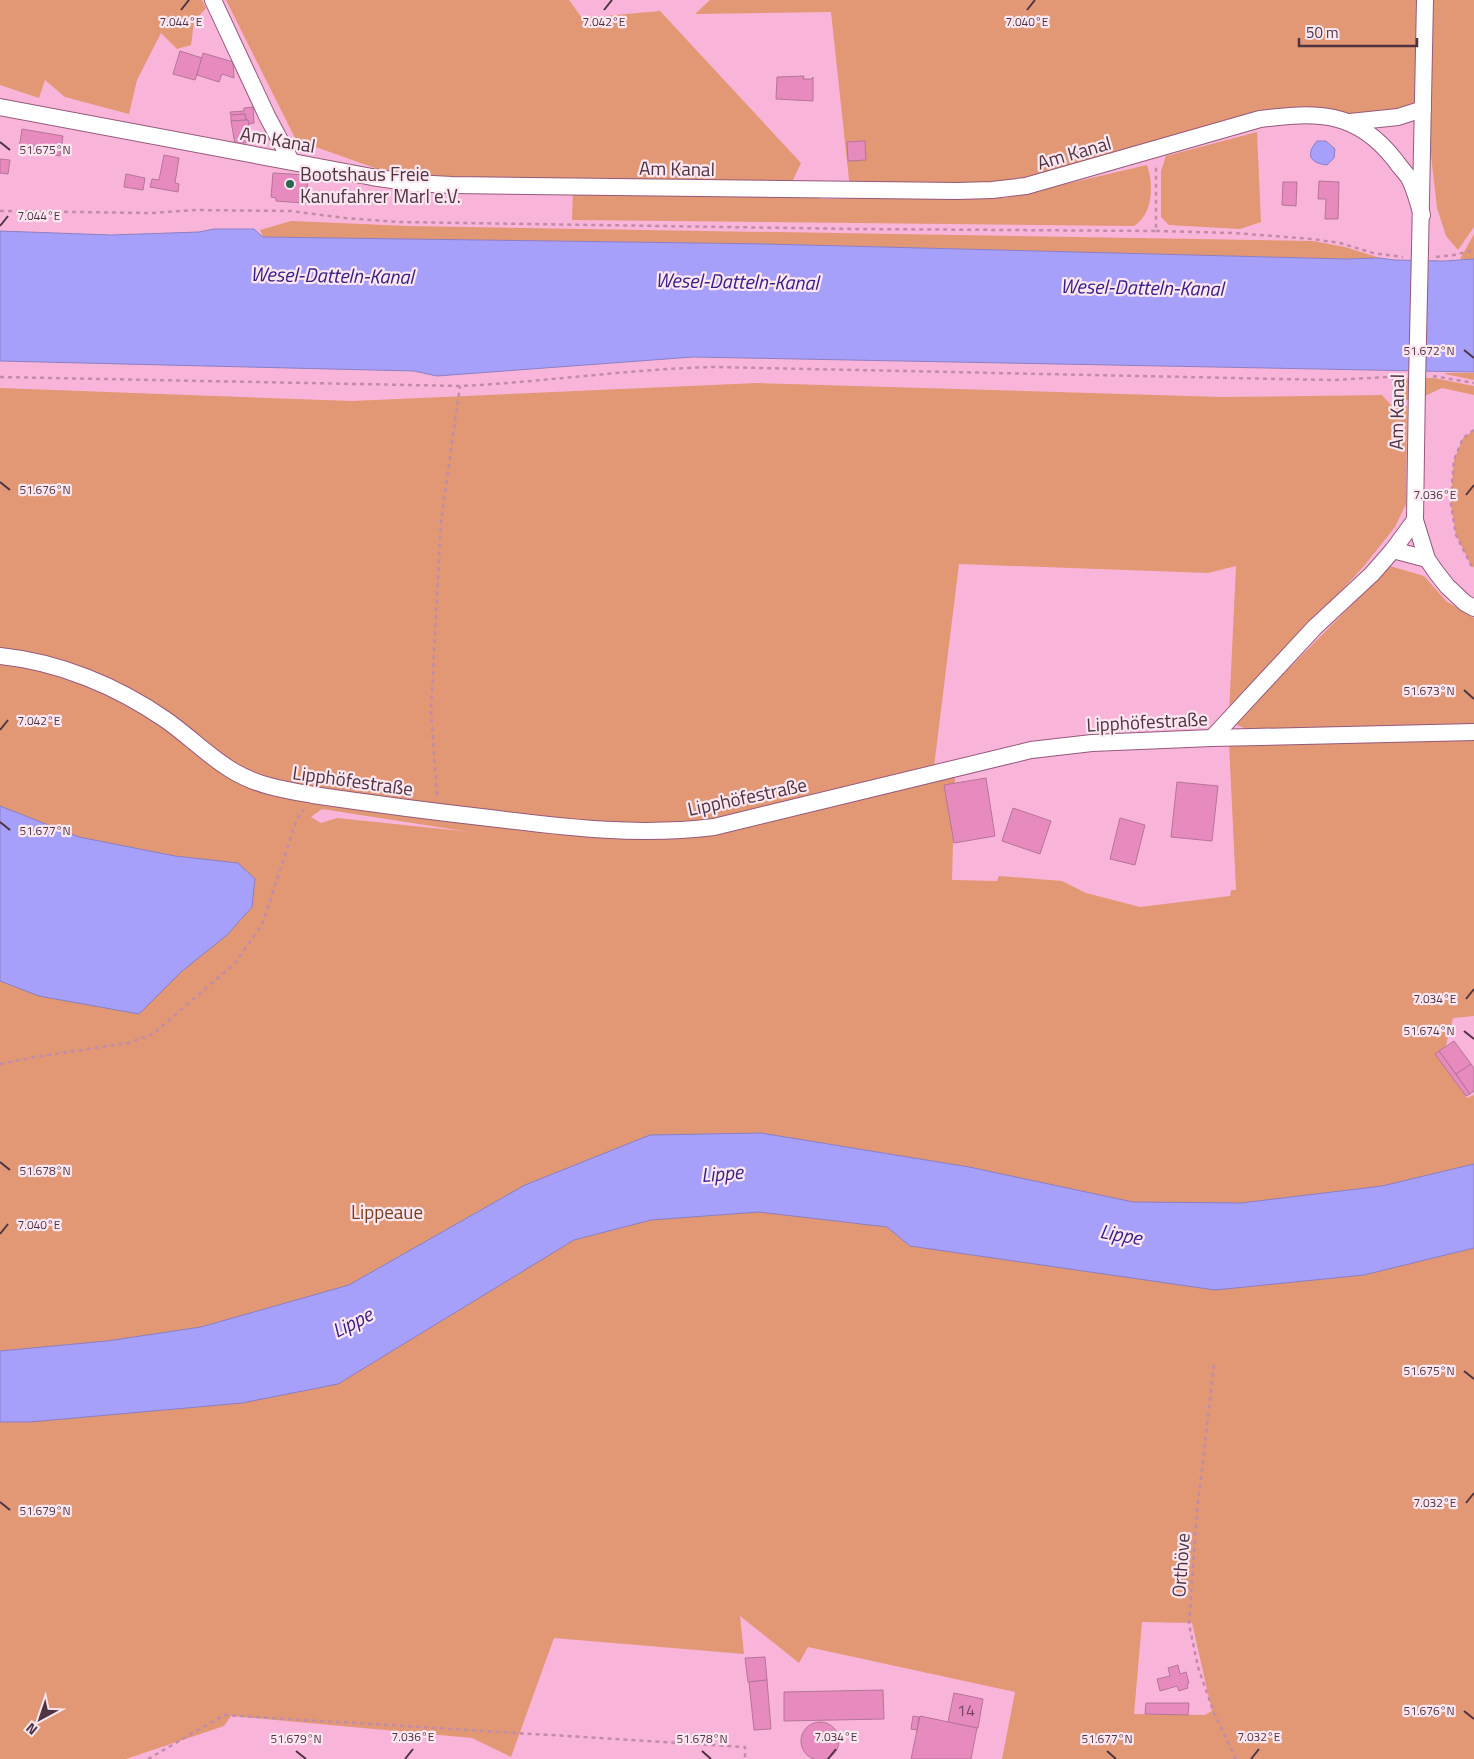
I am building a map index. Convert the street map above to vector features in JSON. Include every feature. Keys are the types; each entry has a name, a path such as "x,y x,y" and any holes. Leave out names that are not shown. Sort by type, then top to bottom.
{"street":[{"path":"213,0 267,116 291,161"},
{"path":"1423,109 1425,0"},
{"name":"Am Kanal","path":"0,108 412,183 957,191 992,190 1026,186 1260,119 1325,115 1350,122 1367,132 1386,149 1409,178 1422,215"},
{"name":"Am Kanal","path":"1350,122 1398,117 1423,109 1415,520 1427,558 1447,586 1465,603 1474,608"},
{"path":"1212,738 1315,627 1372,574 1415,520"},
{"path":"1393,550 1427,558"},
{"name":"Lipphöfestraße","path":"0,656 61,669 112,688 168,721 220,763 245,778 276,788 313,796 438,812 565,827 640,832 678,831 714,827 1030,750 1092,744 1212,738 1474,732"}],"path":[{"path":"1155,150 1156,231"},
{"path":"0,211 151,213 195,210 292,211 344,218 399,222 1234,233 1312,239 1340,243 1374,253 1454,255 1474,250"},
{"path":"0,377 460,386 505,384 644,370 714,367 1336,380 1393,376 1474,383"},
{"path":"1393,376 1394,400 1408,401"},
{"path":"438,812 431,711 441,520 460,386"},
{"path":"1474,430 1463,438 1454,460 1451,505 1456,536 1474,568"},
{"path":"0,1064 128,1043 152,1034 235,963 262,925 296,821 313,796"},
{"name":"Orthöve","path":"1214,1365 1197,1512 1189,1624 1198,1667 1214,1713 1236,1759"},
{"path":"148,1759 224,1715 746,1747 745,1759"}],"green space":[{"path":"0,0 202,0 206,8 194,22 191,45 177,49 161,33 137,80 129,114 65,97 45,80 39,98 0,85"},
{"path":"226,0 569,0 582,18 660,11 801,163 792,182 454,179 389,173 296,140"},
{"path":"710,0 1419,0 1420,103 1350,120 1289,113 1025,184 850,189 831,12 695,14"},
{"path":"1426,0 1474,0 1474,227 1458,250 1446,236 1437,208 1425,103"},
{"path":"1257,132 1261,222 1240,229 1169,225 1161,217 1161,171 1166,156"},
{"path":"1147,165 1151,181 1150,198 1145,214 1134,226 572,220 573,191 818,193 820,199 1005,198"},
{"path":"291,221 409,226 1313,241 1345,247 1380,258 1346,259 767,244 263,237 260,230"},
{"path":"1474,234 1474,259 1460,259"},
{"path":"1474,373 1474,380 1445,374"},
{"path":"1434,378 1474,386 1474,395 1442,388 1427,395 1407,400 1394,399 1395,380"},
{"path":"757,383 1222,397 1382,395 1391,405 1407,406 1406,504 1395,527 1364,566 1229,713 1236,566 1208,573 959,564 934,767 710,823 636,828 429,807 253,777 169,718 0,652 0,388 352,401"},
{"path":"1474,430 1474,568 1456,535 1451,505 1454,460 1463,438"},
{"path":"1390,566 1424,576 1446,601 1474,618 1474,727 1252,731 1234,724"},
{"name":"Lippeaue","path":"0,662 53,672 137,708 253,789 273,796 614,838 955,774 952,880 997,881 999,876 1062,881 1086,893 1140,907 1230,896 1231,890 1236,890 1229,743 1474,739 1474,1016 1453,1018 1442,1061 1467,1098 1474,1095 1474,1759 1002,1759 1015,1692 808,1647 799,1663 740,1616 744,1654 554,1638 511,1757 472,1738 231,1716 224,1726 126,1759 0,1759","holes":["322,809 468,832 337,818 321,823 311,817","1142,1622 1192,1623 1212,1711 1205,1715 1134,1714"]}],"water":[{"path":"1317,141 1326,141 1335,149 1334,158 1327,165 1311,158 1311,150"},
{"name":"Wesel-Datteln-Kanal","path":"214,229 254,229 263,237 767,244 1444,261 1474,259 1474,372 693,357 437,376 414,371 0,361 0,231 111,235 199,232"},
{"path":"0,806 79,837 175,856 238,863 255,879 252,907 227,935 181,972 139,1014 39,996 0,981"},
{"name":"Lippe","path":"761,1133 969,1167 1133,1202 1241,1203 1382,1186 1474,1164 1474,1248 1364,1275 1215,1290 910,1246 887,1227 759,1212 651,1220 574,1240 338,1384 242,1403 30,1422 0,1422 0,1351 107,1341 201,1327 349,1285 525,1185 650,1135"}],"building":[{"path":"180,51 202,58 195,80 173,74"},
{"path":"203,53 233,62 234,78 222,74 219,82 197,75"},
{"path":"804,76 803,79 812,79 813,77 813,101 776,99 777,77"},
{"path":"253,107 254,123 249,124 245,114 231,115 230,112 244,111 244,108"},
{"path":"245,114 246,120 231,121 231,115"},
{"path":"248,120 251,142 235,144 231,121"},
{"path":"22,129 63,136 60,156 19,149"},
{"path":"865,141 866,160 848,161 847,142"},
{"path":"164,155 179,158 175,183 179,184 178,192 150,187 152,179 159,180"},
{"path":"0,159 10,160 8,174 0,173"},
{"name":"Bootshaus Freie Kanufahrer Marl e.V.","path":"273,173 308,175 307,193 318,193 317,204 276,201 276,198 271,197"},
{"path":"126,174 145,178 143,190 124,187"},
{"path":"1319,181 1339,182 1338,219 1325,219 1326,199 1318,199"},
{"path":"1283,182 1297,182 1296,206 1282,205"},
{"path":"986,778 995,836 954,843 944,785"},
{"path":"1177,782 1218,786 1212,841 1171,837"},
{"path":"1013,808 1051,821 1040,854 1002,841"},
{"path":"1120,818 1145,825 1135,865 1110,859"},
{"path":"1454,1041 1471,1064 1456,1074 1439,1051"},
{"path":"1439,1051 1470,1094 1466,1096 1435,1054"},
{"path":"1471,1064 1474,1068 1474,1091 1470,1094 1456,1074"},
{"path":"765,1657 767,1680 748,1682 745,1658"},
{"path":"1178,1665 1180,1674 1186,1672 1189,1683 1187,1684 1188,1688 1179,1691 1177,1686 1160,1691 1157,1679 1170,1676 1168,1668"},
{"path":"767,1680 771,1729 754,1730 749,1682"},
{"path":"883,1690 884,1719 784,1721 784,1692"},
{"path":"954,1693 983,1699 978,1728 948,1722"},
{"path":"1146,1703 1189,1703 1188,1715 1145,1714"},
{"path":"913,1716 919,1717 917,1730 911,1729"},
{"path":"920,1716 977,1728 971,1759 911,1759"},
{"path":"820,1722 833,1728 839,1741 833,1754 820,1760 807,1754 801,1741 807,1728"}],"place":[{"name":"Bootshaus Freie Kanufahrer Marl e.V.","path":"290,184"}]}
